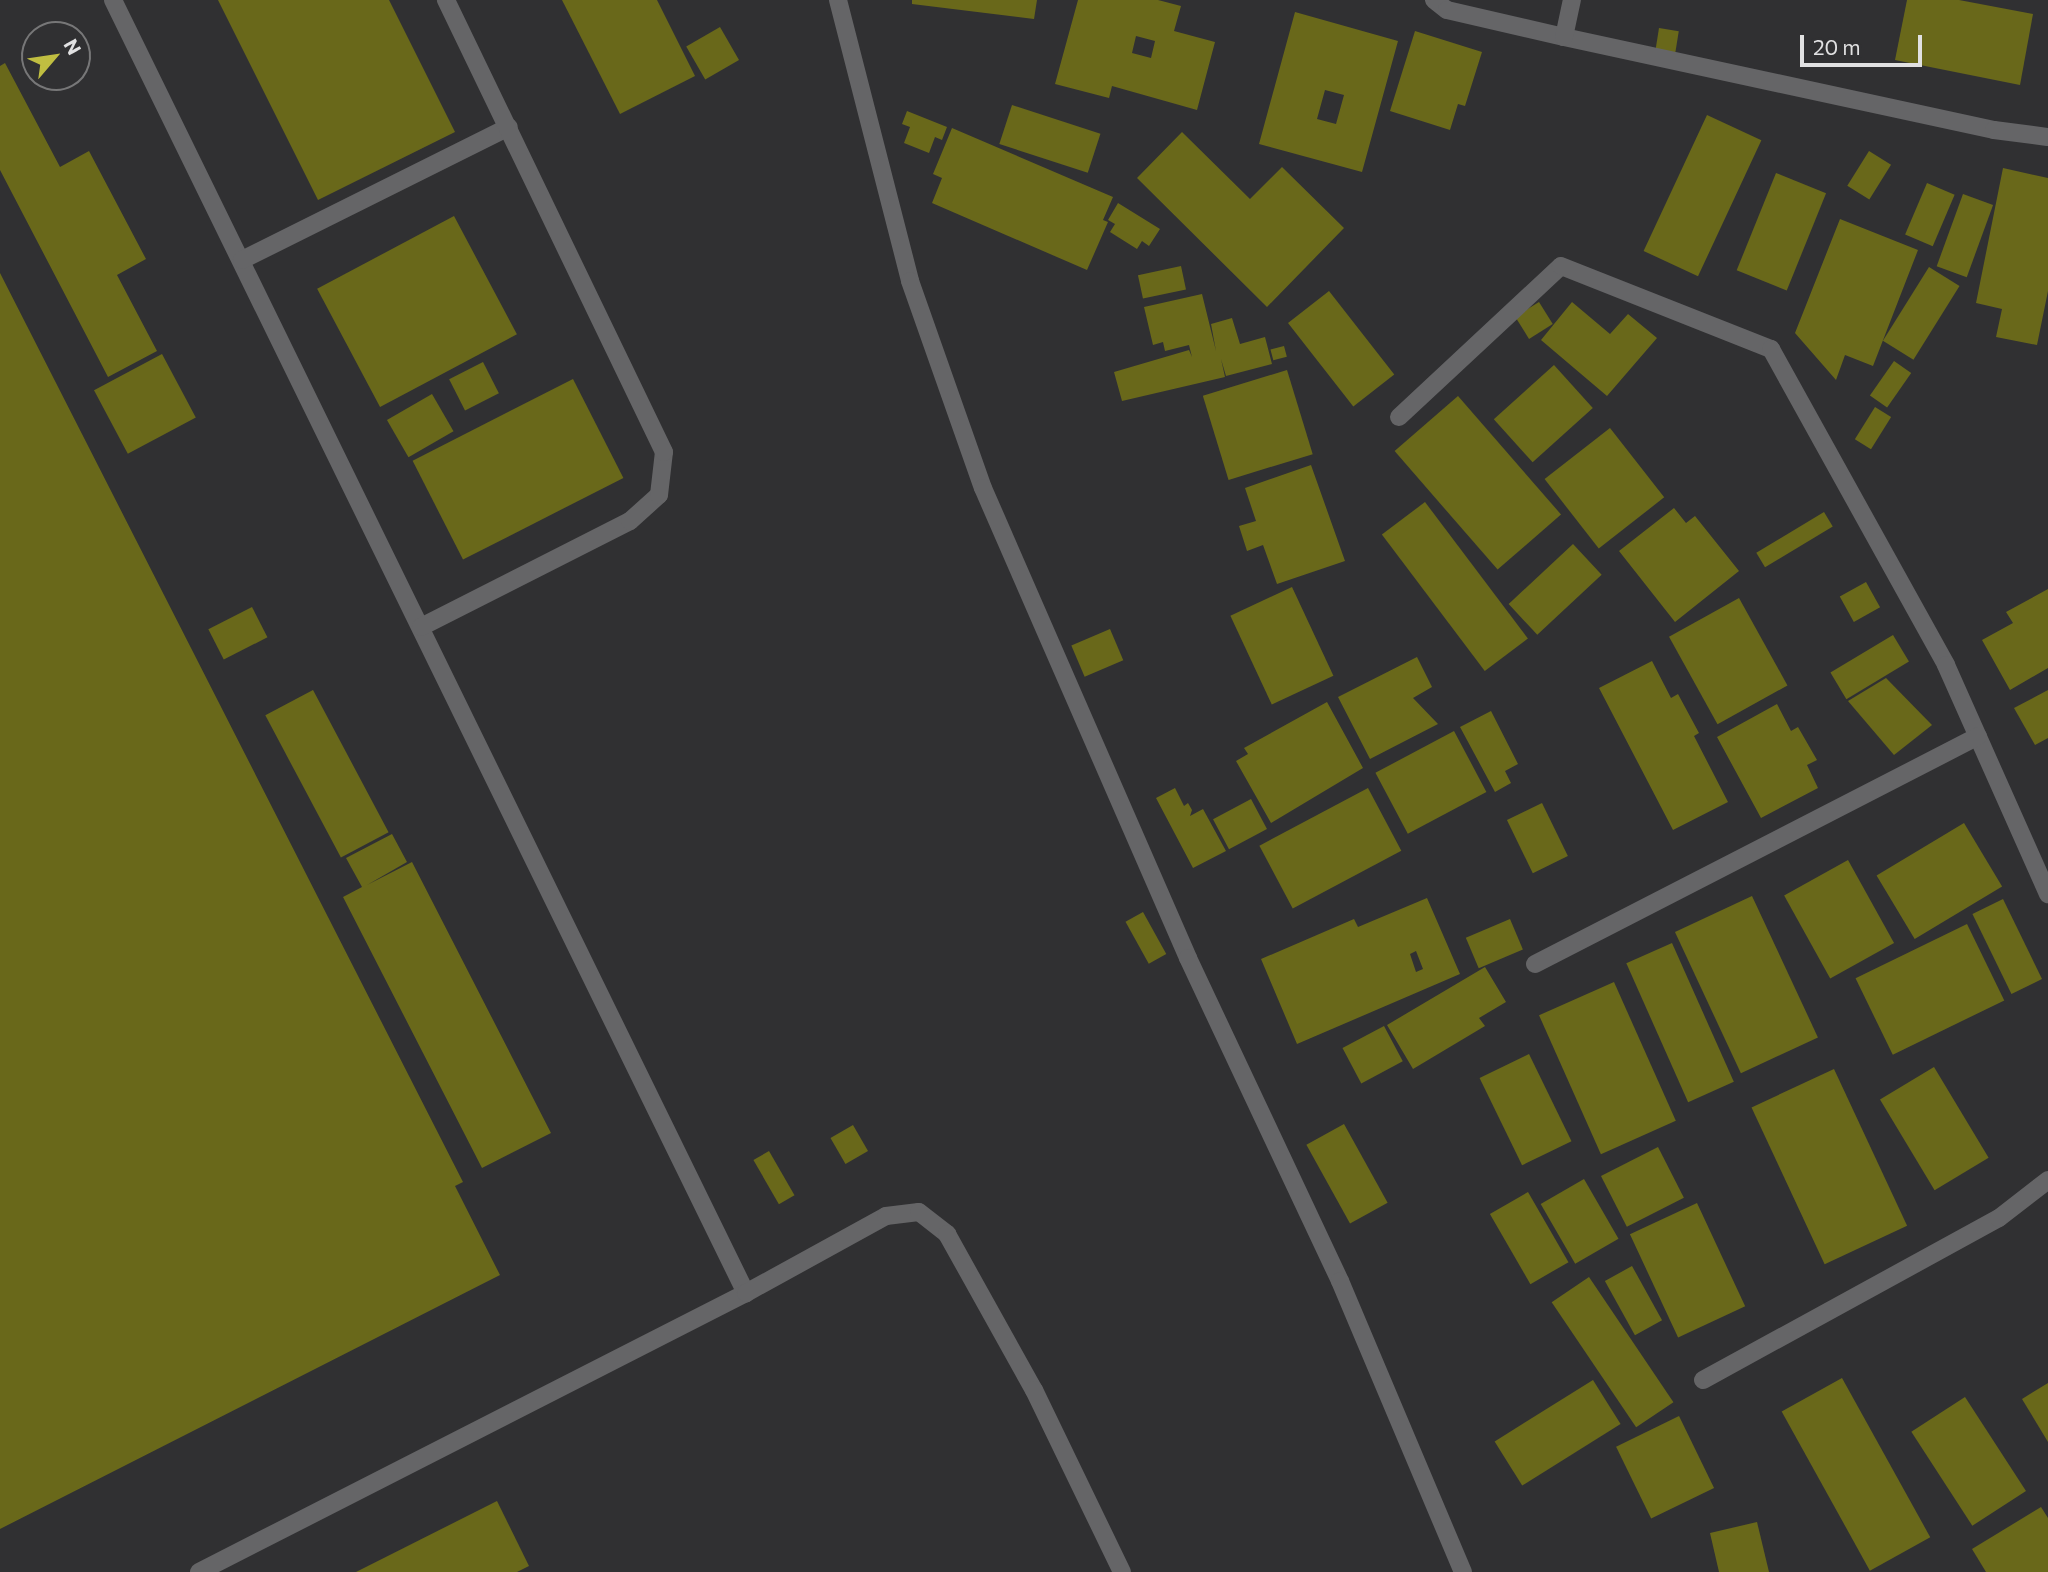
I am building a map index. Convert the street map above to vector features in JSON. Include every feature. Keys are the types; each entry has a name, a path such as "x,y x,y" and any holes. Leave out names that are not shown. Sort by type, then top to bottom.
{"street":[{"path":"113,0 746,1293"},
{"path":"421,627 630,521 659,495 664,453 446,0"},
{"path":"838,0 910,281 983,488 1188,958 1340,1281 1463,1572"},
{"path":"1434,0 1447,10 1564,37 1994,130 2048,137"},
{"path":"1564,37 1572,0"},
{"path":"242,260 509,127"},
{"path":"1399,417 1561,266 1771,349 1946,665 2048,894"},
{"path":"1535,964 1978,736"},
{"path":"1703,1380 1999,1218 2048,1180"},
{"path":"200,1572 746,1293 886,1216 919,1212 947,1234 1034,1390 1122,1572"}],"building":[{"path":"218,0 389,0 455,132 318,200"},
{"path":"562,0 657,0 695,76 620,114"},
{"path":"912,0 1037,0 1034,19 912,4"},
{"path":"1078,0 1158,0 1181,6 1174,31 1215,42 1197,110 1112,86 1109,98 1055,84","holes":["1136,36 1155,41 1151,58 1132,53"]},
{"path":"1907,0 1959,0 2033,14 2020,85 1895,60"},
{"path":"1295,12 1398,41 1362,172 1259,144","holes":["1325,90 1344,95 1336,124 1317,119"]},
{"path":"720,27 739,60 705,79 686,46"},
{"path":"1659,28 1679,31 1675,55 1655,52"},
{"path":"1415,31 1482,52 1465,106 1458,104 1450,130 1390,111"},
{"path":"5,63 60,167 89,151 146,259 117,275 157,351 108,377 0,170 0,66"},
{"path":"1012,105 1100,134 1088,173 999,144"},
{"path":"907,111 947,127 942,140 935,137 929,153 904,143 910,127 902,124"},
{"path":"1707,115 1761,140 1698,276 1644,251"},
{"path":"952,128 1113,197 1103,220 1108,222 1087,270 932,203 942,178 933,174"},
{"path":"1182,132 1250,199 1282,167 1344,228 1267,307 1137,178"},
{"path":"1869,151 1891,165 1869,200 1847,186"},
{"path":"2003,168 2048,178 2048,291 2037,345 1996,337 2002,309 1976,303"},
{"path":"1776,173 1826,193 1787,291 1737,270"},
{"path":"1927,183 1955,195 1933,246 1905,235"},
{"path":"1963,194 1993,205 1967,277 1937,266"},
{"path":"1118,203 1160,229 1149,246 1142,241 1137,249 1110,232 1115,224 1108,220"},
{"path":"454,216 517,334 380,407 317,289"},
{"path":"1840,219 1918,250 1873,366 1845,355 1836,380 1795,333"},
{"path":"1181,266 1186,289 1143,299 1138,275"},
{"path":"1929,267 1960,286 1913,360 1883,341"},
{"path":"0,273 463,1182 455,1186 500,1275 0,1529"},
{"path":"1329,291 1394,375 1353,407 1288,323"},
{"path":"1202,294 1216,351 1211,324 1232,318 1240,344 1265,337 1272,364 1226,376 1221,359 1225,377 1122,401 1114,372 1189,350 1192,357 1189,345 1165,351 1163,342 1153,345 1144,307"},
{"path":"1539,302 1553,324 1529,339 1515,317"},
{"path":"1572,302 1610,334 1628,314 1657,338 1607,396 1541,340"},
{"path":"1284,346 1287,357 1273,360 1270,350"},
{"path":"162,354 196,418 128,454 94,390"},
{"path":"1894,361 1911,373 1887,407 1870,395"},
{"path":"483,362 499,393 465,410 449,379"},
{"path":"1554,365 1593,408 1533,462 1494,419"},
{"path":"1287,370 1313,454 1229,480 1203,396"},
{"path":"573,379 623,478 463,560 413,461"},
{"path":"432,394 454,431 408,457 387,420"},
{"path":"1458,396 1561,514 1498,570 1395,451"},
{"path":"1875,407 1891,417 1871,449 1855,439"},
{"path":"1610,428 1664,497 1599,548 1545,479"},
{"path":"1311,465 1345,561 1277,584 1263,545 1247,551 1239,526 1256,521 1245,488"},
{"path":"1425,502 1528,639 1485,671 1382,534"},
{"path":"1674,508 1686,523 1695,516 1739,571 1675,622 1619,551"},
{"path":"1824,512 1833,527 1765,567 1756,553"},
{"path":"1573,544 1602,575 1537,635 1509,604"},
{"path":"1866,582 1880,607 1854,622 1840,597"},
{"path":"1292,587 1333,676 1272,705 1230,616"},
{"path":"2048,589 2048,668 2010,690 1982,640 2013,623 2006,612"},
{"path":"1739,598 1787,685 1718,724 1669,637"},
{"path":"252,607 267,637 224,660 208,629"},
{"path":"1110,629 1123,660 1085,677 1071,645"},
{"path":"1893,635 1909,662 1846,699 1830,673"},
{"path":"1417,657 1432,687 1413,698 1438,724 1370,759 1338,697"},
{"path":"1652,661 1671,698 1678,694 1699,733 1694,736 1728,802 1673,830 1599,688"},
{"path":"1886,678 1932,725 1894,755 1848,701"},
{"path":"313,690 389,832 341,858 265,715"},
{"path":"2048,690 2048,738 2035,745 2014,708"},
{"path":"1327,702 1363,768 1271,823 1236,761 1248,754 1244,748"},
{"path":"1777,704 1791,731 1798,727 1817,760 1807,765 1818,788 1761,818 1717,737"},
{"path":"1491,711 1518,764 1505,771 1511,783 1495,792 1460,727"},
{"path":"1454,731 1486,792 1408,834 1375,773"},
{"path":"1175,788 1184,806 1188,803 1192,810 1190,816 1203,809 1226,851 1193,868 1156,798"},
{"path":"1368,788 1401,851 1293,908 1259,846"},
{"path":"1251,799 1267,829 1229,849 1213,819"},
{"path":"1542,803 1568,856 1533,873 1507,820"},
{"path":"1964,823 2002,886 1915,939 1877,876"},
{"path":"392,834 407,862 367,885 412,862 551,1133 482,1168 343,897 362,887 346,858"},
{"path":"1848,860 1894,943 1830,978 1784,895"},
{"path":"1752,896 1818,1037 1741,1073 1675,932"},
{"path":"1427,898 1460,974 1297,1044 1261,959 1354,919 1358,927","holes":["1416,951 1423,969 1416,972 1410,954"]},
{"path":"2003,899 2042,979 2011,994 1972,914"},
{"path":"1143,912 1166,954 1149,964 1126,922"},
{"path":"1510,919 1523,949 1479,968 1466,938"},
{"path":"1967,924 2004,1000 1893,1055 1856,978"},
{"path":"1672,943 1734,1082 1688,1102 1626,963"},
{"path":"1485,967 1506,1002 1479,1018 1485,1026 1413,1069 1387,1025"},
{"path":"1614,982 1676,1121 1601,1154 1539,1015"},
{"path":"1384,1026 1403,1061 1361,1083 1343,1048"},
{"path":"1529,1054 1572,1141 1522,1165 1480,1078"},
{"path":"1934,1067 1989,1158 1935,1190 1880,1099"},
{"path":"1834,1069 1907,1226 1825,1264 1752,1107"},
{"path":"1344,1124 1388,1203 1350,1224 1306,1145"},
{"path":"853,1125 868,1151 845,1164 830,1138"},
{"path":"1658,1147 1684,1198 1627,1227 1601,1176"},
{"path":"769,1151 795,1195 779,1204 753,1160"},
{"path":"1584,1179 1618,1239 1575,1264 1541,1204"},
{"path":"1528,1192 1568,1262 1530,1284 1490,1214"},
{"path":"1697,1203 1745,1306 1678,1338 1630,1234"},
{"path":"1632,1266 1662,1320 1635,1335 1605,1281"},
{"path":"1589,1277 1673,1402 1636,1427 1552,1302"},
{"path":"1842,1378 1930,1537 1870,1571 1782,1411"},
{"path":"1593,1380 1621,1424 1522,1486 1495,1441"},
{"path":"2048,1383 2048,1442 2022,1399"},
{"path":"1965,1397 2026,1491 1972,1526 1911,1432"},
{"path":"1679,1416 1714,1488 1651,1519 1616,1447"},
{"path":"497,1501 529,1566 517,1572 356,1572"},
{"path":"2041,1507 2048,1518 2048,1572 1986,1572 1972,1549"},
{"path":"1757,1522 1769,1572 1719,1572 1710,1533"}]}
